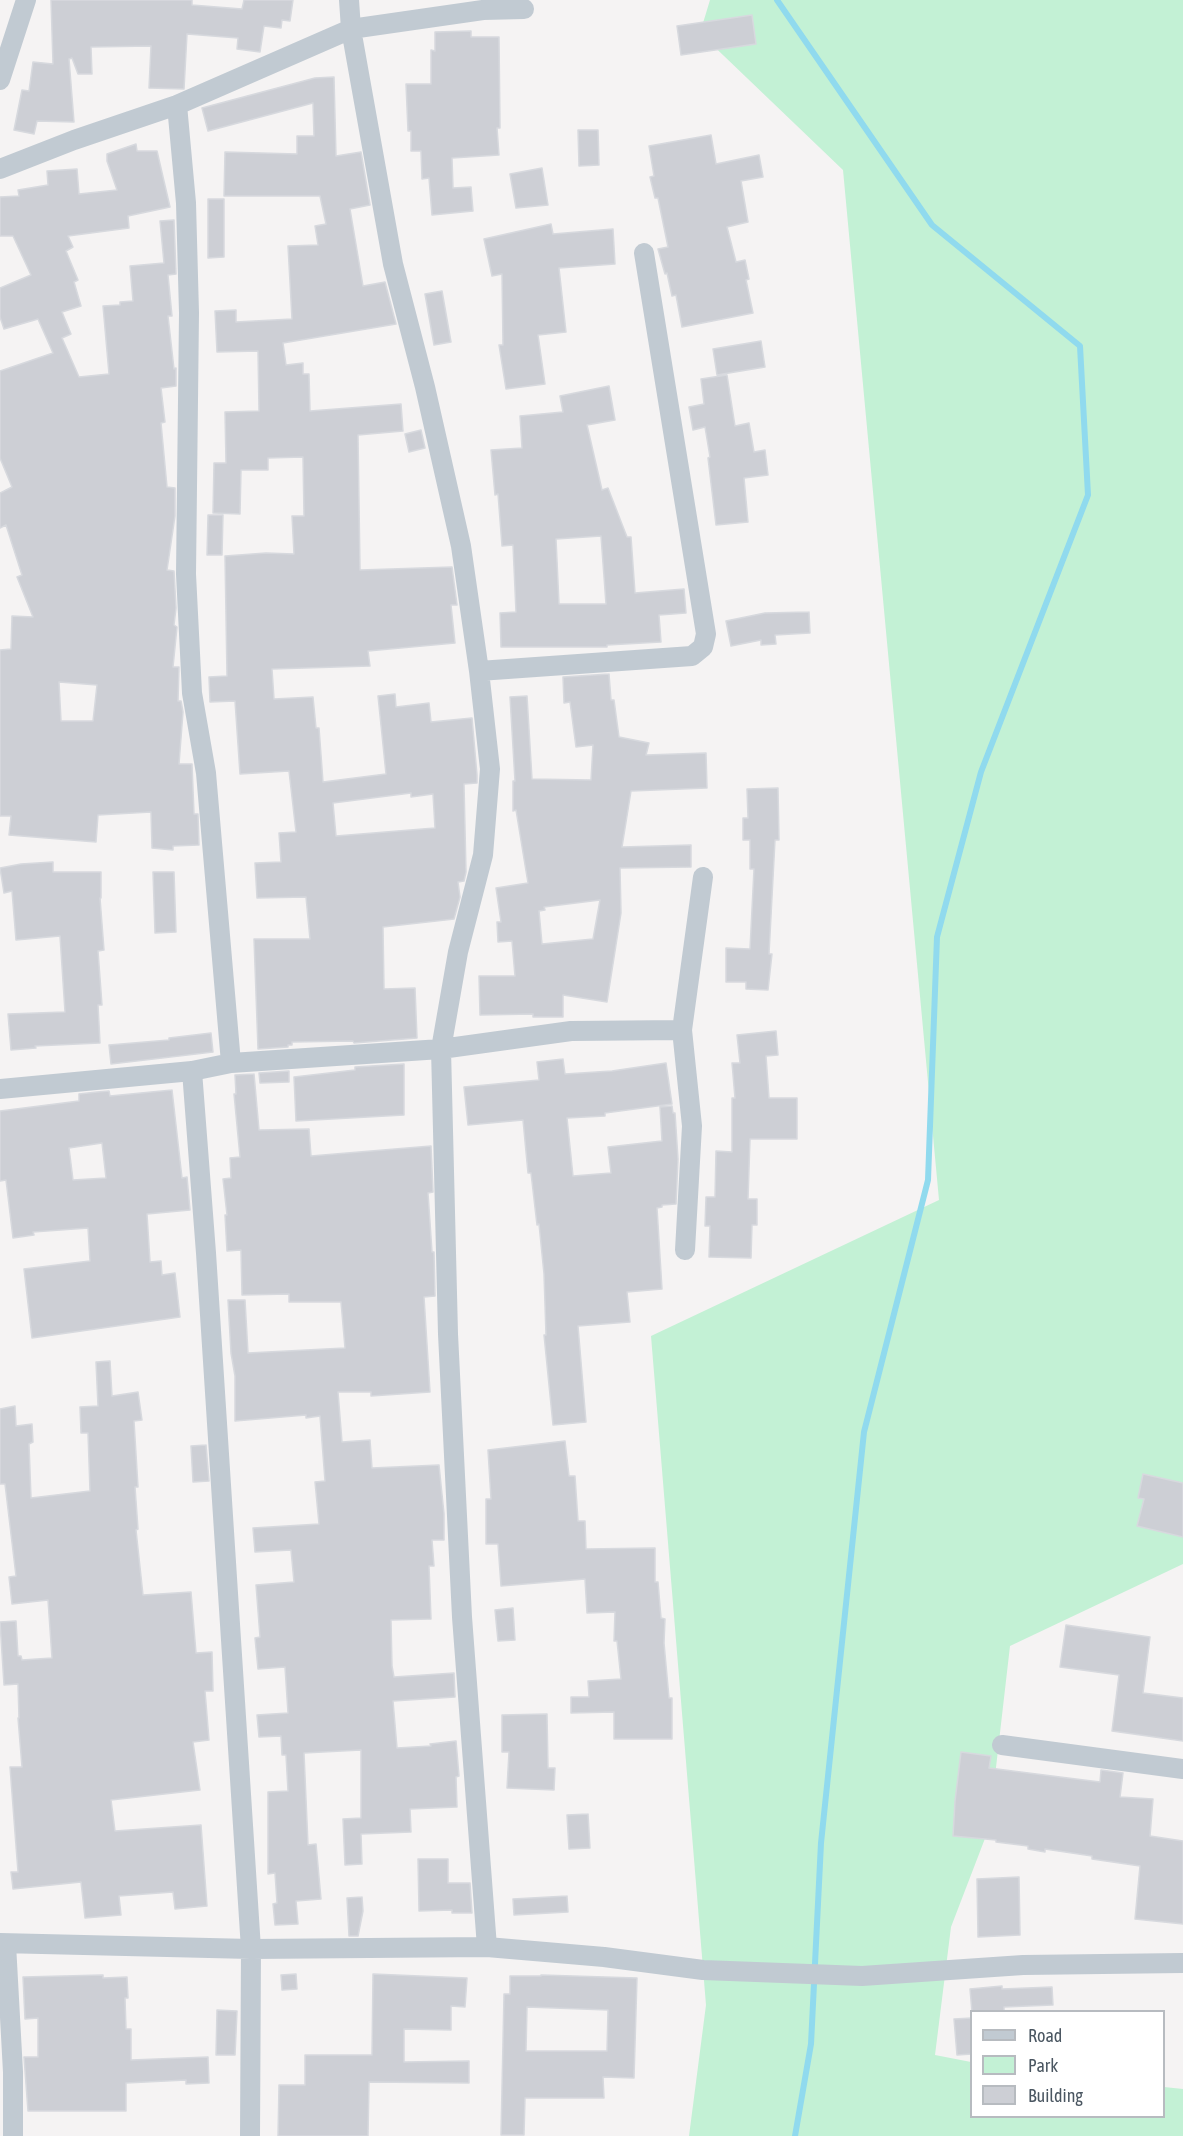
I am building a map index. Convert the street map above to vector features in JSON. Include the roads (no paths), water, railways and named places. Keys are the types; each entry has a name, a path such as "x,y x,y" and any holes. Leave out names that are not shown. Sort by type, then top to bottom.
{"street":[{"path":"0,80 26,0"},
{"path":"349,0 351,29 393,264 425,387 461,546 490,769 483,855 458,952 441,1049 448,1334 462,1617 487,1947"},
{"path":"0,169 74,140 177,105 351,29 483,10 524,9"},
{"path":"177,105 186,203 189,313 186,574 192,693 206,773 231,1064"},
{"path":"479,671 692,656 703,647 706,634 644,253"},
{"path":"685,1250 692,1126 682,1030 703,877"},
{"path":"0,1089 192,1071 231,1064 441,1049 571,1031 682,1030"},
{"path":"192,1071 251,1949 250,2136"},
{"path":"1002,1745 1183,1769"},
{"path":"13,2136 13,2072 3,1944 251,1949 487,1947 703,1970 862,1976 1023,1965 1183,1963"}],"waterway":[{"path":"777,0 932,225 1080,346 1088,495 981,772 937,937 928,1180 864,1432 821,1843 811,2044 795,2136"}]}
